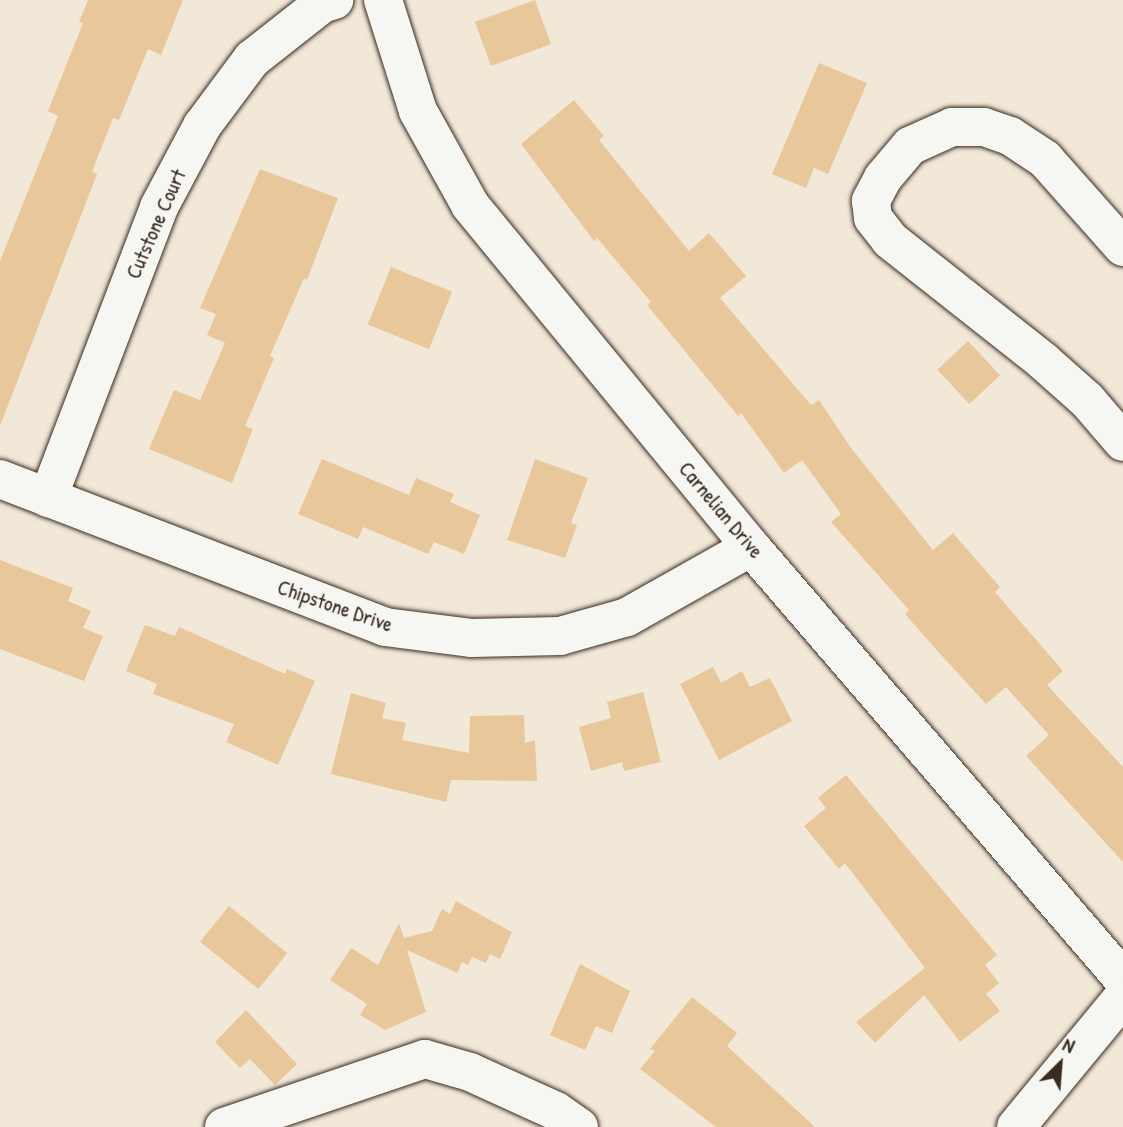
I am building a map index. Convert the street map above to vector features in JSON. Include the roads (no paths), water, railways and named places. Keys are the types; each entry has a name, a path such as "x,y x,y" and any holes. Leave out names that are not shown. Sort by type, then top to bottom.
{"street":[{"name":"Cutstone Court","path":"48,498 159,207 202,126 252,59 322,5 334,0"},
{"name":"Carnelian Drive","path":"383,0 418,111 470,205 751,547 1123,979"},
{"path":"1123,247 1045,159 1010,136 984,127 952,127 910,146 883,178 871,201 873,218 890,240 1043,360 1087,400 1123,442"},
{"name":"Chipstone Drive","path":"0,479 385,627 472,638 560,636 626,617 751,547"},
{"path":"1016,1127 1123,997"},
{"path":"224,1127 425,1059 470,1072 556,1111 579,1127"}]}
